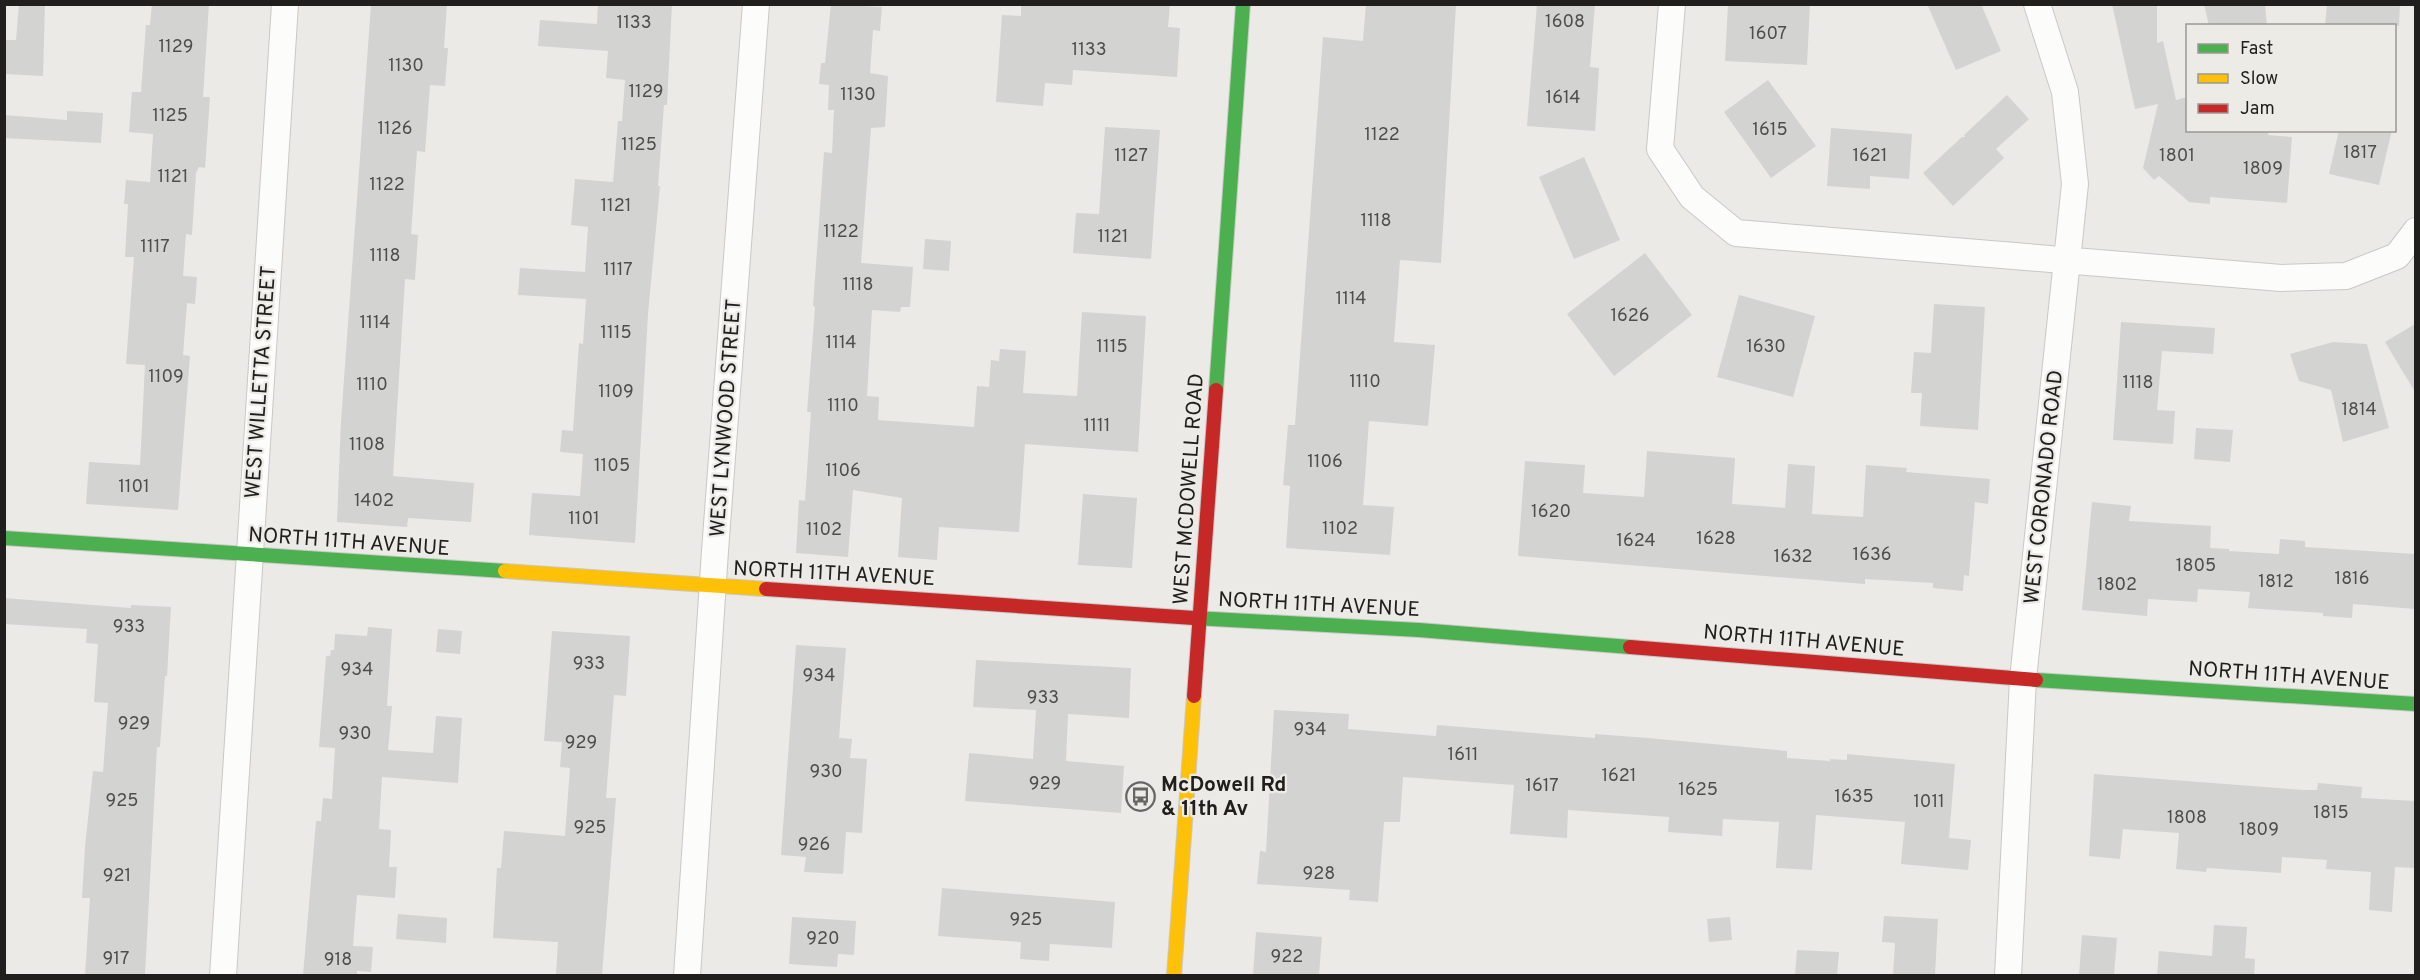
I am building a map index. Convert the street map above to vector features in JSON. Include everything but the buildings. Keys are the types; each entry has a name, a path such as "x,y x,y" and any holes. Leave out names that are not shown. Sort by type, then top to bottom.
{"street":[{"name":"WEST WILLETTA STREET","path":"223,975 285,4"},
{"name":"WEST LYNWOOD STREET","path":"687,975 712,586 756,4"},
{"name":"WEST MCDOWELL ROAD","path":"1174,975 1244,4"},
{"path":"1672,4 1660,149 1692,197 1736,233 2281,278 2346,276 2397,256 2415,231"},
{"name":"WEST CORONADO ROAD","path":"2007,975 2023,679 2075,184 2065,92 2037,4"},
{"name":"NORTH 11TH AVENUE","path":"4,538 1200,618 1419,630 2023,679 2415,704"}],"traffic: fast":[{"path":"1216,390 1243,4"},
{"path":"4,538 505,571"},
{"path":"1194,618 1419,630 1630,647"},
{"path":"2036,680 2416,704"}],"traffic: slow":[{"path":"505,571 766,589"},
{"path":"1174,976 1194,696"}],"traffic: jam":[{"path":"1194,696 1216,390"},
{"path":"766,589 1194,618"},
{"path":"1630,647 2036,680"}],"place":[{"name":"McDowell Rd & 11th Av","path":"1140,796"}]}
